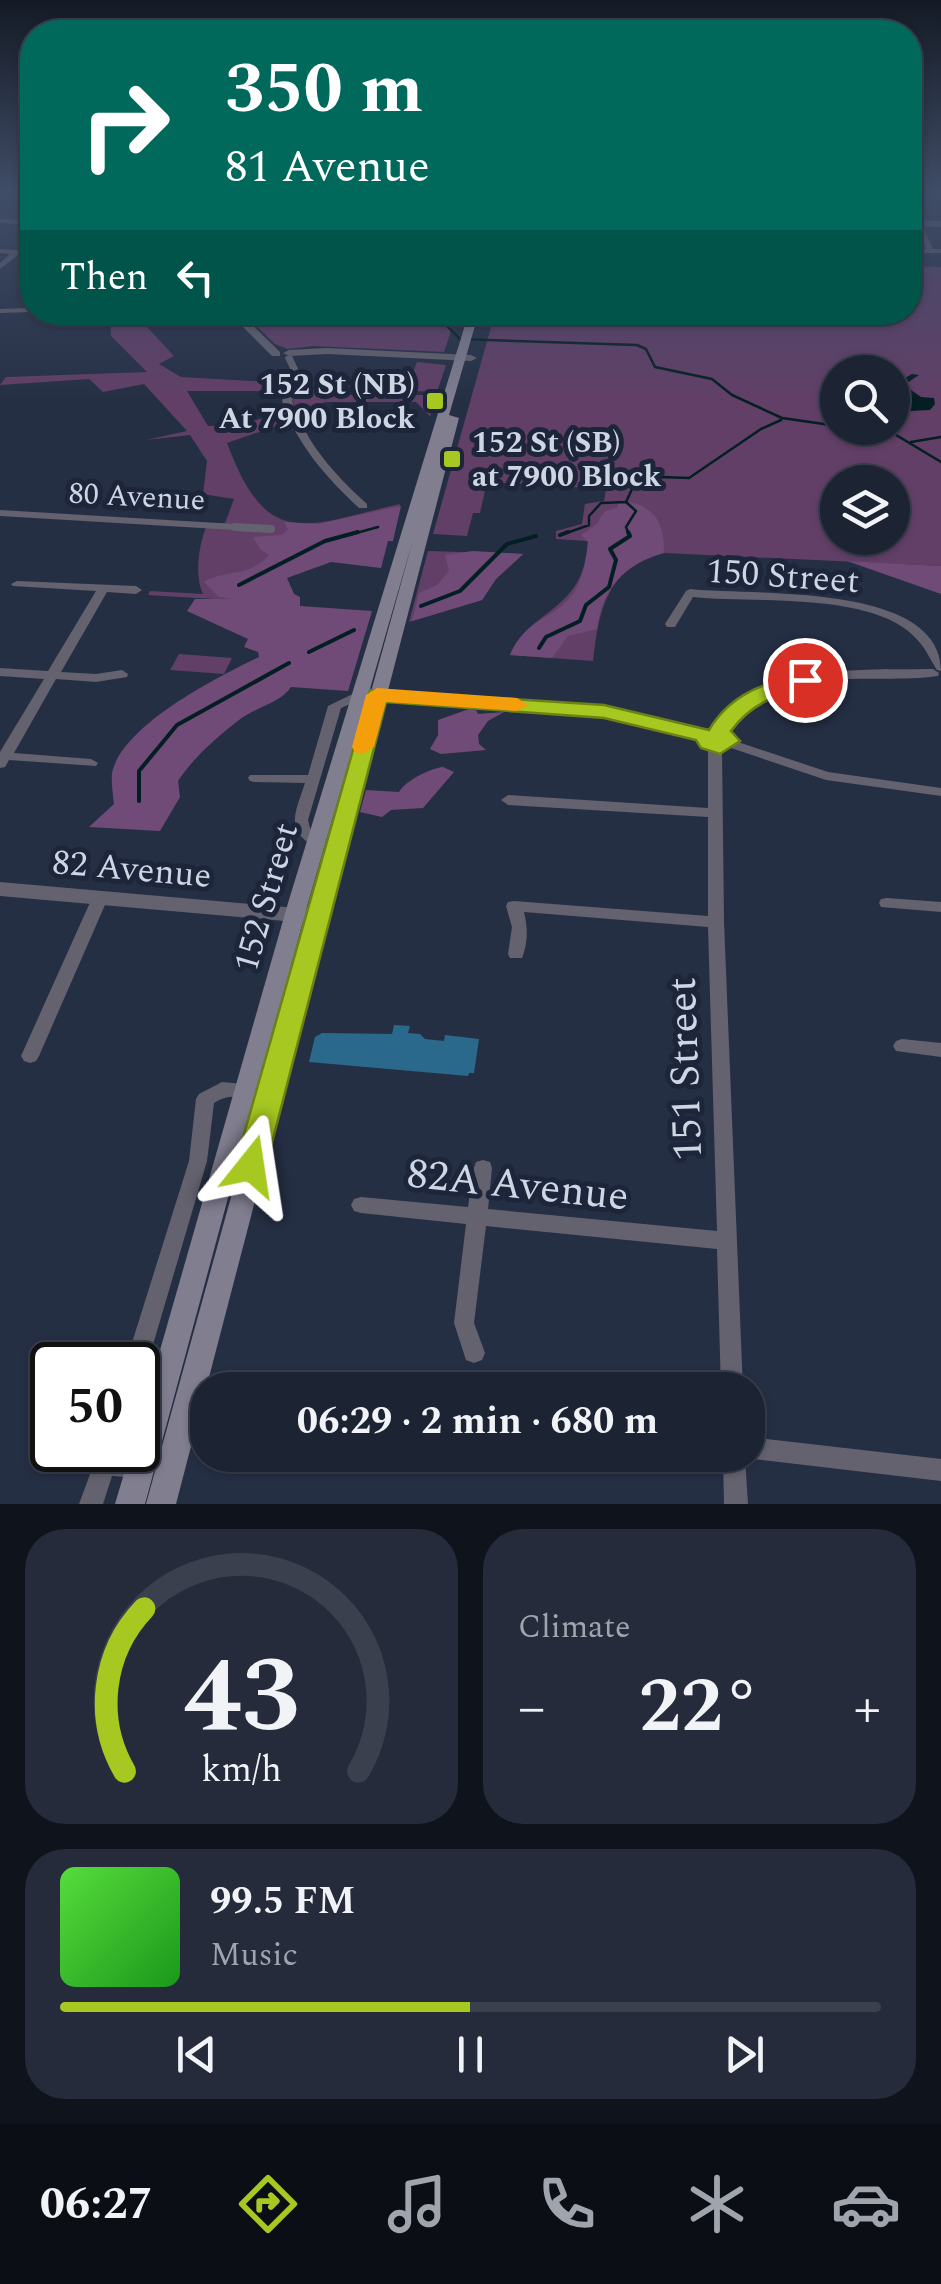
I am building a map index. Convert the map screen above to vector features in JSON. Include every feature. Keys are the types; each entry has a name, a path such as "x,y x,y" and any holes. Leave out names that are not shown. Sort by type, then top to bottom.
{"main road":[{"name":"152 Street","path":"161,1504 259,1091 472,325"},
{"name":"152 Street","path":"469,346 479,325"},
{"name":"152 Street","path":"306,916 317,842 368,695"},
{"name":"152 Street","path":"160,1404 259,1091"},
{"name":"152 Street","path":"130,1504 139,1472"}],"street":[{"path":"248,325 287,357 297,376 287,400 295,422 322,464 363,506"},
{"path":"287,357 318,351 469,346"},
{"name":"80 Avenue","path":"0,512 271,529"},
{"path":"15,586 136,590"},
{"path":"91,763 2,760 103,589"},
{"name":"150 Street","path":"670,624 690,593 853,604 888,614 916,628 932,645 939,671"},
{"path":"717,739 742,704 778,686 823,677 939,671"},
{"path":"0,672 96,678 122,674"},
{"path":"317,842 300,824 335,706 368,695 599,711 717,739 826,776 941,792"},
{"name":"151 Street","path":"717,739 716,922 732,1372"},
{"path":"255,778 313,779"},
{"path":"508,800 714,813"},
{"name":"82 Avenue","path":"0,889 306,916"},
{"path":"30,1056 100,898"},
{"path":"887,903 941,908"},
{"path":"516,954 520,928 514,906 716,922"},
{"path":"902,1046 941,1050"},
{"path":"143,1342 198,1161 205,1099 218,1090 259,1091"},
{"path":"474,1352 464,1323 482,1168"},
{"name":"82A Avenue","path":"361,1204 728,1241"},
{"path":"765,1450 941,1470"},
{"path":"91,1504 103,1472"},
{"path":"735,1472 736,1504"}],"shaded area":[{"path":"922,266 941,267 941,566 664,553 664,546 556,539 556,531 582,524 585,504 604,501 606,489 487,482 480,513 473,513 467,536 433,534 492,325 922,325"},
{"path":"111,325 145,325 174,356 159,364 181,377 288,383 281,391 187,391 208,426 238,425 287,412 291,421 227,443 242,478 258,502 275,516 294,523 315,523 400,504 389,541 338,539 231,600 148,595 150,591 203,594 198,568 205,530 208,523 225,523 234,499 203,494 207,461 190,435 146,440 187,431 144,384 103,392 89,379 0,385 6,377 147,372 111,336"},
{"path":"255,325 453,325 444,352 313,346 287,349 275,344"},
{"path":"417,362 446,365 437,392 390,390 393,382 409,383"},
{"path":"300,385 346,387 343,395 436,395 429,409 431,417 416,402 325,402 299,416 292,400"},
{"path":"910,389 921,397 934,398 930,410 911,411"},
{"path":"618,501 639,505 654,515 662,531 664,553 638,564 618,580 604,601 597,629 568,636 552,658 510,655 525,632 569,599 583,572 588,542 581,535 597,524 604,512 618,507"},
{"path":"401,506 393,541 388,541 381,568 331,562 287,578 294,594 300,597 300,606 372,611 348,691 291,687 281,697 239,720 206,748 178,781 180,797 160,831 89,827 114,804 112,773 134,737 174,704 259,657 258,652 244,647 248,639 187,611 195,599 233,599 219,597 204,582 261,562 269,555 253,537 282,535 288,529 284,522 318,524"},
{"path":"428,551 523,554 496,579 482,600 409,622"},
{"path":"473,551 523,554 496,579 482,600 412,621 419,593 437,585 449,571 445,555"},
{"path":"586,557 640,560 610,591 600,617 593,661 510,655 528,629 573,589"},
{"path":"847,561 941,566 941,594"},
{"path":"179,654 232,658 224,674 170,670"},
{"path":"469,709 478,714 504,712 488,721 478,735 479,744 486,750 441,754 430,749 438,735 438,720"},
{"path":"443,767 454,772 423,808 391,810 382,817 360,812 366,790 399,792 419,776"}],"building":[{"path":"394,1025 410,1026 408,1033 420,1034 425,1039 444,1041 445,1035 479,1039 474,1073 468,1076 309,1062 315,1037 322,1033 392,1034"}],"waterway":[{"path":"446,325 460,339 637,345 646,349 655,367 712,379 732,395 782,418 820,423"},
{"path":"636,485 661,477 689,478 761,429 781,420"},
{"path":"911,442 941,437"},
{"path":"910,443 941,462"},
{"path":"626,502 633,487"},
{"path":"561,535 589,525 589,516 601,503 626,502"},
{"path":"626,502 636,511 626,527 629,535"},
{"path":"349,535 378,527"},
{"path":"239,585 325,541 358,532"},
{"path":"560,535 568,532"},
{"path":"539,648 546,637 580,621 586,605 609,587 616,560 610,549 630,536 628,532"},
{"path":"421,606 460,591 507,544 536,536"},
{"path":"309,652 354,630"},
{"path":"139,801 139,771 177,725 289,663"}],"slow traffic":[{"path":"363,747 377,695 517,705"}],"place":[{"name":"152 St (NB) At 7900 Block","path":"435,401"},
{"name":"152 St (SB) at 7900 Block","path":"452,459"}],"route":[{"path":"251,1166 377,695 604,712 705,735 705,740 720,747 729,743 720,728 737,708 763,691 805,680"}]}
